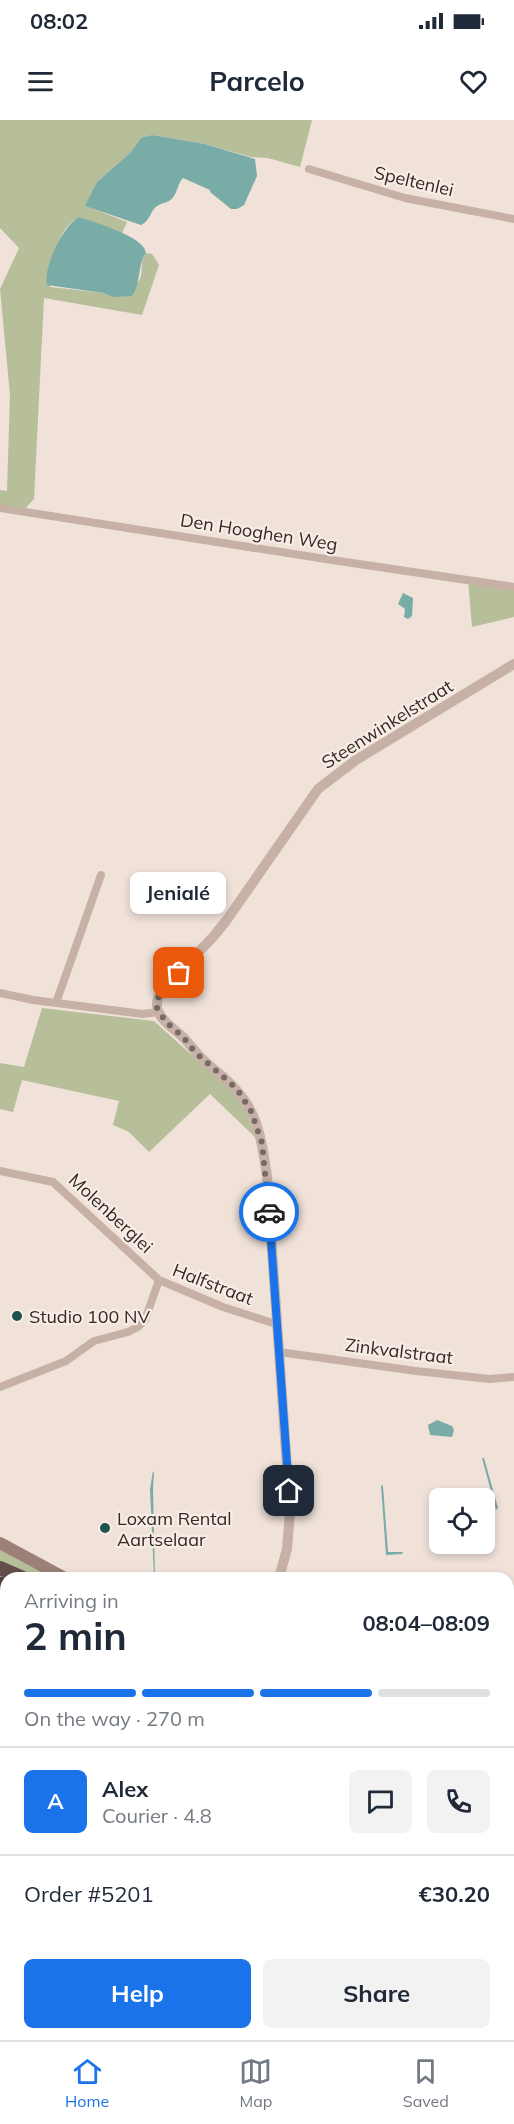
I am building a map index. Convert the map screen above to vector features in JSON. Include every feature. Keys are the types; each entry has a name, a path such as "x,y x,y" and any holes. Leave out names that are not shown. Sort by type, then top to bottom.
{"main road":[{"path":"0,1543 54,1572"}],"street":[{"name":"Speltenlei","path":"309,169 405,198 514,219"},
{"name":"Den Hooghen Weg","path":"0,508 332,561 514,586"},
{"name":"Steenwinkelstraat","path":"158,1012 158,998 163,989 220,929 318,789 356,760 514,664"},
{"path":"56,1003 101,875"},
{"path":"0,993 143,1014 158,1012 195,1052 237,1089 255,1118 267,1176 290,1523 287,1549 281,1572"},
{"name":"Molenberglei","path":"0,1171 53,1182 159,1280"},
{"name":"Halfstraat","path":"0,1387 66,1360 94,1341 138,1327 145,1320 159,1280 223,1307 276,1324"},
{"name":"Zinkvalstraat","path":"279,1352 416,1371 490,1378 514,1377"}],"green space":[{"path":"0,120 312,120 300,167 268,158 251,157 205,144 152,135 141,138 130,153 97,182 86,206 127,222 122,233 79,217 71,223 60,238 52,267 50,287 110,295 124,294 139,281 146,253 152,254 159,265 142,315 44,298 34,499 23,511 0,508 0,490 7,491 10,395 0,289 19,248 0,228"},
{"path":"468,580 514,587 514,617 472,627"},
{"path":"42,1008 154,1021 234,1093 245,1110 257,1139 210,1094 149,1152 129,1132 113,1125 119,1101 22,1080 13,1112 0,1109 0,1063 24,1067"},
{"path":"0,1548 43,1572 19,1572 0,1562"}],"water":[{"path":"152,135 205,144 255,159 257,176 244,205 231,209 210,190 183,178 172,198 157,206 141,225 85,206 97,182 130,153 141,138"},
{"path":"79,217 118,231 137,241 143,247 146,253 132,296 113,297 104,293 47,285 51,258 67,229"},
{"path":"403,593 413,598 412,616 408,619 404,617 405,609 398,604"},
{"path":"437,1420 452,1426 454,1430 452,1437 430,1435 428,1425"},
{"path":"482,1458 484,1458 492,1488 490,1488"},
{"path":"153,1471 155,1572 154,1572 150,1489"},
{"path":"381,1485 383,1486 388,1552 403,1552 402,1554 386,1555"}],"way so far":[{"path":"179,973 159,994 157,1008 166,1022 209,1066 219,1071 246,1101 255,1118 262,1143 269,1212"}],"place":[{"name":"Jenialé","path":"179,973"},
{"name":"Studio 100 NV","path":"17,1316"},
{"name":"Loxam Rental Aartselaar","path":"105,1528"}],"route":[{"path":"269,1212 289,1491"}]}
